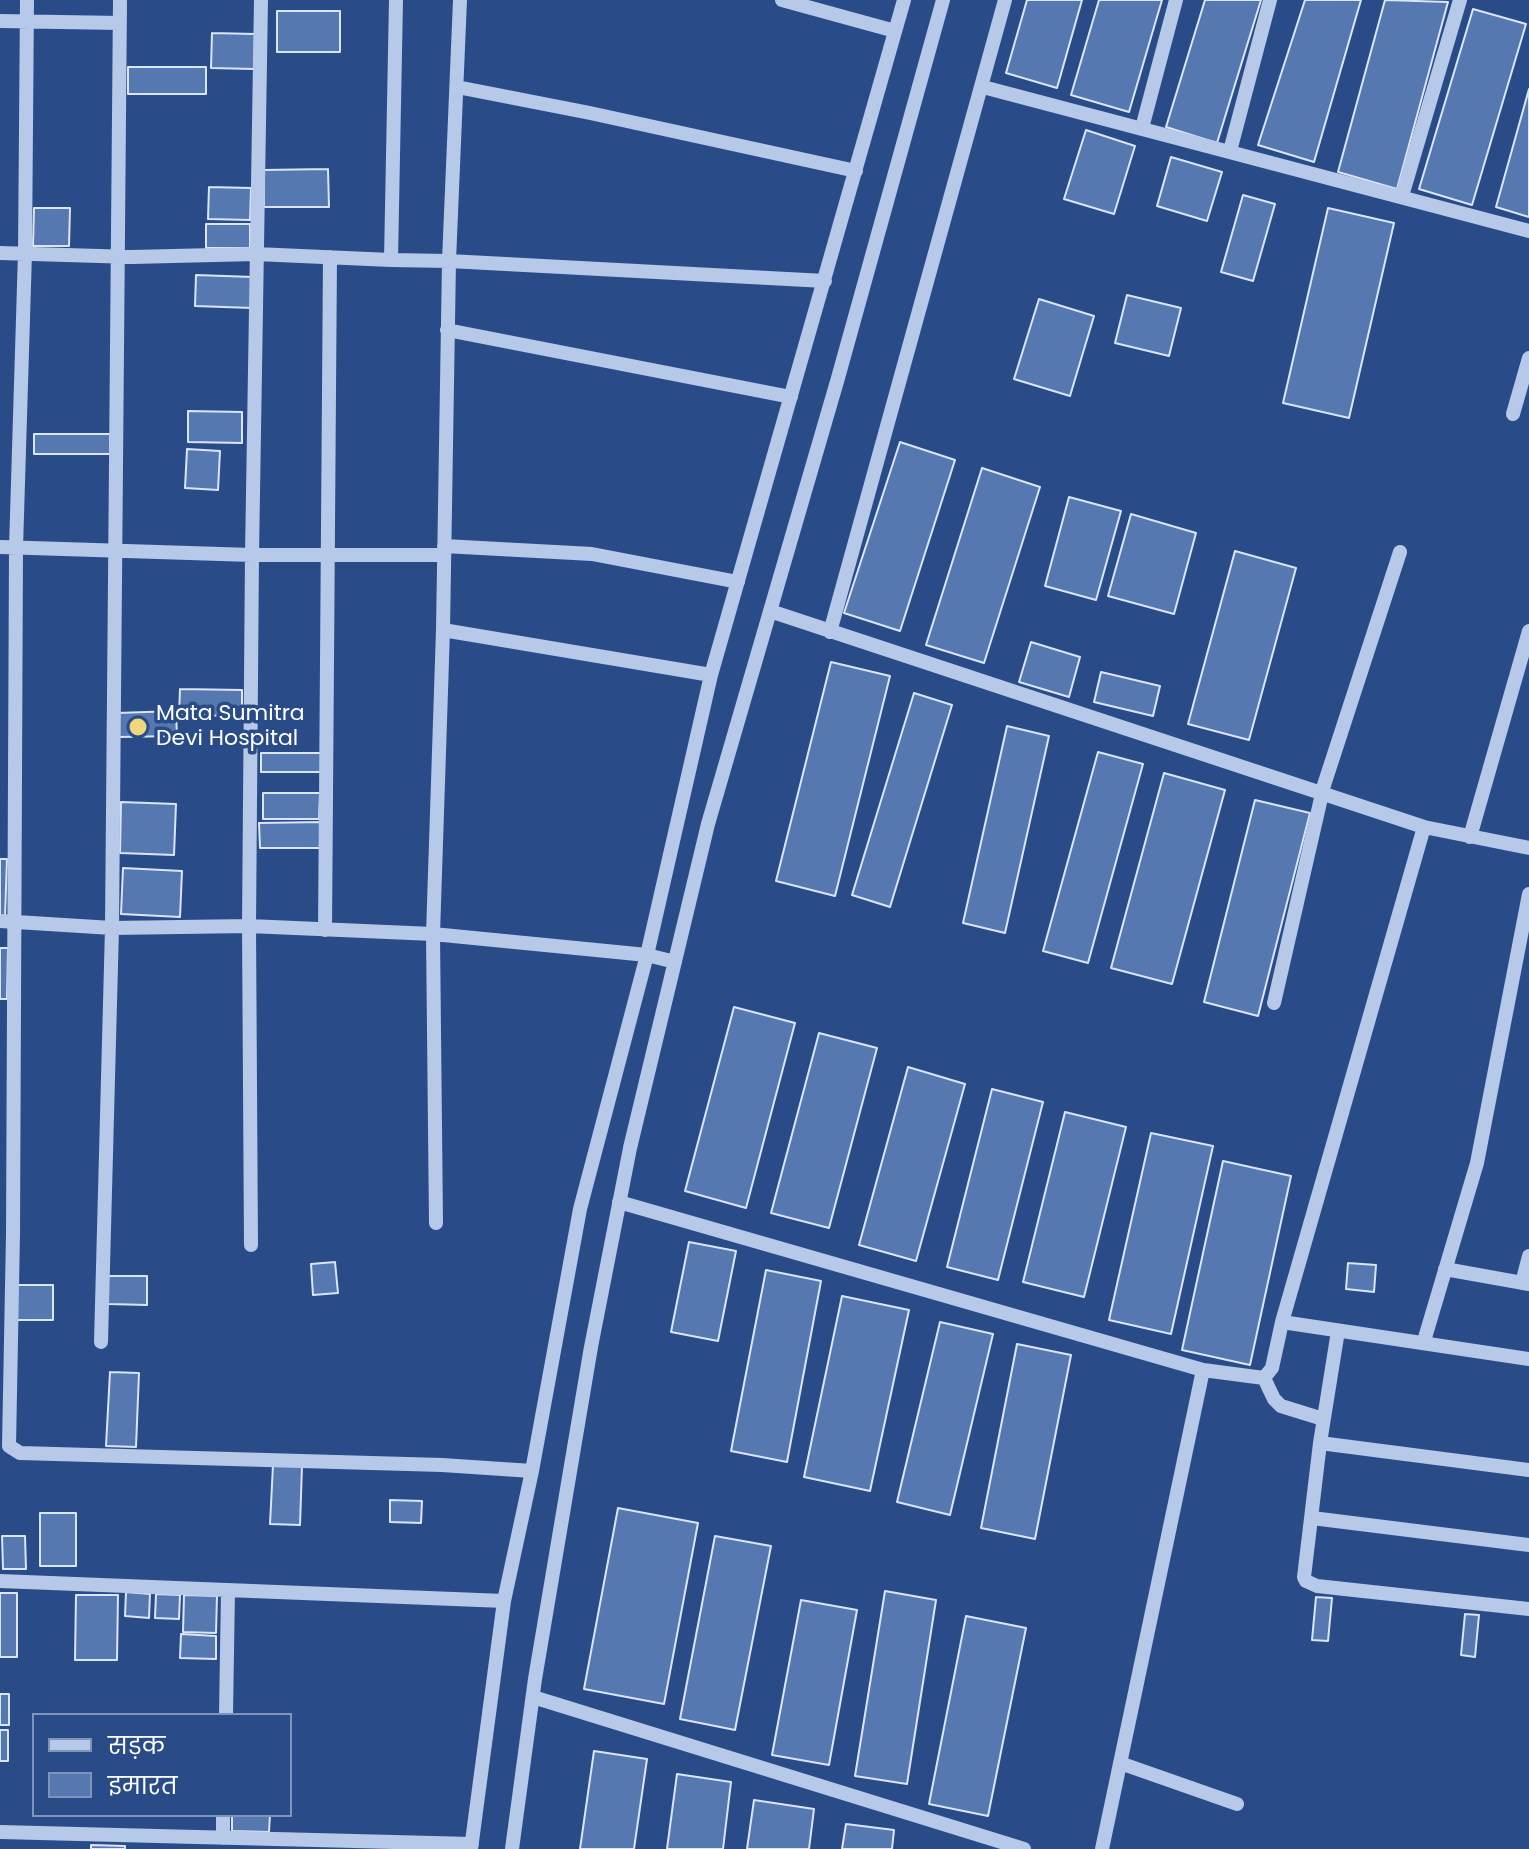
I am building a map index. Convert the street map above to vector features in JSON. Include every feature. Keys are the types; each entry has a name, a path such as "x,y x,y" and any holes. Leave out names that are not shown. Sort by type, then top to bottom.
{"street":[{"path":"27,0 25,253 7,921 13,1234 8,1442 13,1451 442,1465 532,1471"},
{"path":"101,1342 112,928 120,0"},
{"path":"251,1245 249,926 261,0"},
{"path":"391,260 396,0"},
{"path":"436,1223 433,934 443,630 447,330 460,0"},
{"path":"782,0 895,31"},
{"path":"0,1832 471,1846 504,1601 532,1471 580,1209 647,955 711,675 904,0"},
{"path":"512,1849 533,1697 591,1347 619,1202 708,824 838,378 943,0"},
{"path":"830,632 1005,0"},
{"path":"1142,128 1176,0"},
{"path":"1230,151 1270,0"},
{"path":"1402,196 1460,0"},
{"path":"0,21 120,23"},
{"path":"457,87 856,171"},
{"path":"983,87 1529,231"},
{"path":"0,253 118,256 256,254 825,281"},
{"path":"325,930 330,257"},
{"path":"447,330 791,397"},
{"path":"1513,414 1529,358"},
{"path":"0,547 252,555 444,551 592,554 738,582"},
{"path":"1274,1003 1322,793 1400,552"},
{"path":"770,611 1424,827 1529,848"},
{"path":"443,630 711,675"},
{"path":"1470,837 1529,631"},
{"path":"1264,1378 1272,1368 1282,1322 1424,827"},
{"path":"1424,1341 1477,1163 1529,894"},
{"path":"7,921 112,928 249,926 433,934 647,955 675,962"},
{"path":"619,1202 1203,1370 1264,1378"},
{"path":"1445,1269 1526,1284 1529,1256"},
{"path":"1282,1322 1529,1359"},
{"path":"1338,1331 1323,1419 1304,1577 1317,1586 1529,1609"},
{"path":"1102,1849 1203,1370"},
{"path":"1264,1378 1281,1406 1323,1419"},
{"path":"1320,1443 1529,1470"},
{"path":"1312,1518 1529,1545"},
{"path":"0,1581 504,1601"},
{"path":"226,1713 228,1590"},
{"path":"533,1697 1002,1846 1024,1849"},
{"path":"1120,1763 1237,1804"},
{"path":"223,1817 223,1838"}],"building":[{"path":"1027,0 1082,0 1057,88 1006,73"},
{"path":"1099,0 1162,0 1129,112 1071,95"},
{"path":"1205,0 1261,0 1217,143 1166,127"},
{"path":"1305,0 1361,0 1314,162 1258,145"},
{"path":"1385,0 1448,2 1397,189 1338,172"},
{"path":"1473,9 1526,24 1472,205 1419,189"},
{"path":"277,11 340,11 340,52 277,52"},
{"path":"212,33 255,34 254,69 211,68"},
{"path":"128,67 206,67 206,94 128,94"},
{"path":"1529,89 1529,217 1496,207"},
{"path":"1086,130 1135,146 1114,214 1064,199"},
{"path":"1171,157 1222,172 1207,221 1157,206"},
{"path":"328,169 329,207 264,207 264,170"},
{"path":"209,187 251,188 250,220 208,219"},
{"path":"1243,195 1275,204 1253,281 1221,272"},
{"path":"34,208 70,208 69,246 33,246"},
{"path":"1328,208 1394,223 1349,418 1283,403"},
{"path":"206,224 250,224 250,248 206,248"},
{"path":"196,275 253,277 252,308 195,306"},
{"path":"1127,295 1181,308 1169,356 1115,343"},
{"path":"1039,299 1094,316 1070,396 1014,379"},
{"path":"188,411 242,412 242,443 188,442"},
{"path":"34,434 110,434 110,454 34,454"},
{"path":"900,442 955,460 900,631 844,613"},
{"path":"187,449 220,451 218,490 185,488"},
{"path":"982,468 1040,487 984,663 926,645"},
{"path":"1069,497 1121,511 1096,600 1045,586"},
{"path":"1131,514 1196,533 1174,614 1108,596"},
{"path":"1235,551 1296,568 1249,740 1188,724"},
{"path":"1031,642 1080,657 1069,697 1019,682"},
{"path":"831,662 890,676 835,896 776,881"},
{"path":"1101,672 1160,686 1153,716 1094,702"},
{"path":"180,689 242,690 242,716 179,715"},
{"path":"914,693 952,705 890,907 852,895"},
{"path":"176,711 177,736 118,737 117,713"},
{"path":"1007,726 1049,736 1005,933 963,923"},
{"path":"1098,752 1143,764 1088,963 1043,951"},
{"path":"261,753 321,753 321,772 261,772"},
{"path":"1164,773 1225,790 1172,984 1111,968"},
{"path":"263,793 320,793 319,819 263,819"},
{"path":"1255,800 1310,813 1258,1016 1204,1002"},
{"path":"121,802 176,804 174,855 120,853"},
{"path":"324,822 324,848 260,848 259,823"},
{"path":"0,859 7,859 5,917 0,917"},
{"path":"123,868 182,871 180,917 121,914"},
{"path":"0,948 8,948 7,999 0,999"},
{"path":"734,1007 795,1023 746,1208 685,1191"},
{"path":"819,1033 877,1048 829,1228 771,1213"},
{"path":"908,1067 965,1084 916,1261 859,1245"},
{"path":"992,1089 1043,1102 998,1280 947,1267"},
{"path":"1065,1112 1126,1127 1084,1297 1023,1282"},
{"path":"1151,1133 1213,1146 1171,1334 1109,1320"},
{"path":"1223,1161 1291,1176 1250,1365 1182,1350"},
{"path":"689,1242 736,1251 718,1341 671,1332"},
{"path":"335,1262 338,1293 313,1295 311,1264"},
{"path":"1348,1263 1376,1265 1374,1292 1346,1289"},
{"path":"766,1270 821,1281 787,1462 731,1451"},
{"path":"108,1276 147,1276 147,1305 108,1304"},
{"path":"13,1285 53,1285 53,1320 13,1320"},
{"path":"842,1296 909,1310 870,1491 804,1477"},
{"path":"940,1322 993,1334 950,1515 897,1502"},
{"path":"1017,1344 1071,1355 1035,1539 981,1528"},
{"path":"110,1372 139,1373 136,1447 106,1446"},
{"path":"273,1465 302,1466 300,1525 270,1524"},
{"path":"390,1500 422,1501 421,1523 390,1522"},
{"path":"618,1508 698,1523 664,1704 584,1689"},
{"path":"40,1513 76,1513 76,1566 40,1566"},
{"path":"2,1536 25,1536 26,1569 3,1569"},
{"path":"715,1536 771,1546 735,1730 680,1719"},
{"path":"885,1591 936,1600 907,1784 855,1776"},
{"path":"126,1592 150,1594 149,1618 125,1616"},
{"path":"0,1593 17,1593 17,1657 0,1657"},
{"path":"156,1594 180,1595 179,1619 155,1618"},
{"path":"76,1595 118,1595 117,1660 75,1660"},
{"path":"184,1595 217,1596 216,1633 183,1632"},
{"path":"1316,1597 1332,1598 1328,1641 1312,1640"},
{"path":"801,1600 857,1610 829,1765 772,1755"},
{"path":"1465,1614 1479,1615 1475,1657 1461,1655"},
{"path":"966,1616 1026,1628 988,1816 929,1804"},
{"path":"181,1634 216,1636 216,1659 180,1658"},
{"path":"0,1694 9,1694 9,1725 0,1725"},
{"path":"0,1730 8,1730 8,1761 0,1761"},
{"path":"594,1751 647,1759 634,1849 580,1849"},
{"path":"677,1774 731,1782 723,1849 667,1849"},
{"path":"754,1800 814,1809 809,1849 747,1849"},
{"path":"232,1817 270,1817 269,1832 232,1831"},
{"path":"846,1824 894,1830 892,1849 842,1849"},
{"path":"91,1845 125,1846 125,1849 91,1849"}],"place":[{"name":"Mata Sumitra Devi Hospital","path":"138,727"}]}
